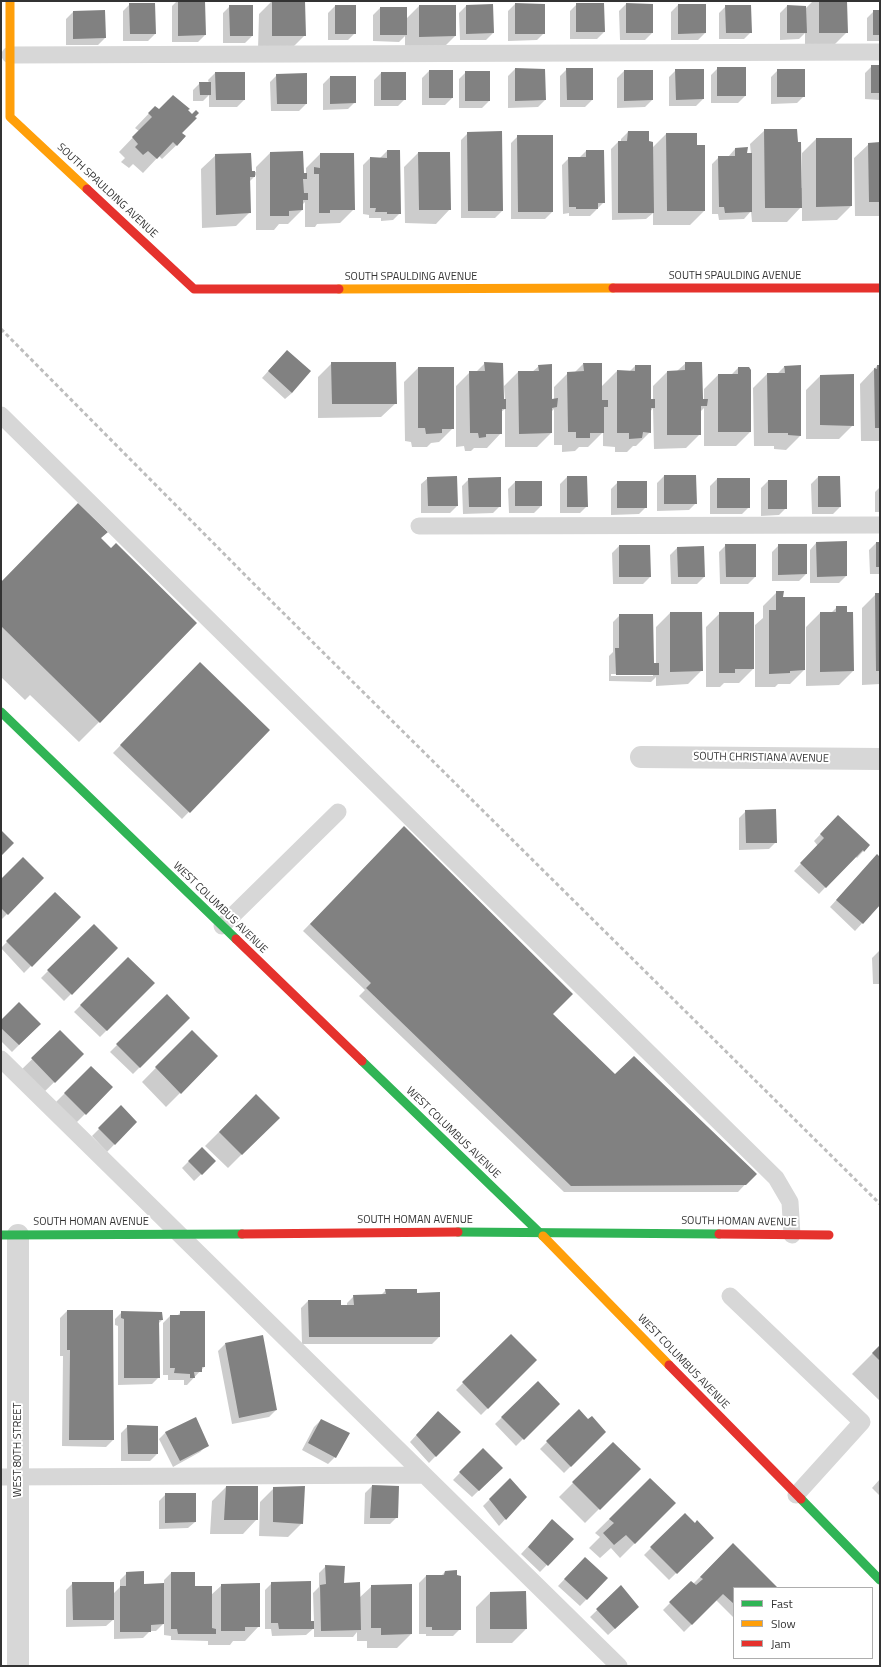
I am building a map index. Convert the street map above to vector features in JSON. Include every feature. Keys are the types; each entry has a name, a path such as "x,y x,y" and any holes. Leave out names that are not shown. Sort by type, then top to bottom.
{"street":[{"path":"10,1 10,55"},
{"name":"SOUTH SPAULDING AVENUE","path":"10,55 10,117 194,289 880,288"},
{"name":"WEST COLUMBUS AVENUE","path":"1,712 539,1232 796,1496 880,1580"},
{"name":"SOUTH CHRISTIANA AVENUE","path":"641,757 880,759"},
{"name":"SOUTH HOMAN AVENUE","path":"9,1235 539,1232 829,1235"},
{"name":"WEST 80TH STREET","path":"9,1235 9,1477 18,1666"}],"lane":[{"path":"10,55 880,52"},
{"path":"1,415 776,1178 790,1202 792,1235"},
{"path":"419,526 880,525"},
{"path":"222,926 338,812"},
{"path":"1,1059 619,1666"},
{"path":"730,1296 862,1422 796,1496"},
{"path":"9,1477 423,1475"}],"building":[{"path":"178,1 205,1 206,35 178,36"},
{"path":"272,1 305,1 306,36 272,36"},
{"path":"819,1 847,1 848,33 819,33"},
{"path":"129,3 155,3 156,34 130,34"},
{"path":"515,3 545,4 545,34 515,34"},
{"path":"576,3 604,3 605,32 576,32"},
{"path":"626,3 653,4 653,33 626,33"},
{"path":"493,4 494,33 466,34 466,5"},
{"path":"678,4 706,4 706,33 678,34"},
{"path":"229,5 253,5 253,36 230,36"},
{"path":"335,5 356,5 356,34 335,34"},
{"path":"419,5 456,5 456,36 419,37"},
{"path":"725,5 751,5 752,33 726,33"},
{"path":"787,5 806,6 807,33 787,33"},
{"path":"380,7 407,7 407,35 380,35"},
{"path":"105,10 106,38 73,39 73,11"},
{"path":"873,10 880,10 880,35 873,35"},
{"path":"871,65 880,65 880,93 871,93"},
{"path":"717,67 746,67 746,96 717,96"},
{"path":"515,68 545,69 546,100 515,101"},
{"path":"566,68 593,68 593,100 567,100"},
{"path":"675,69 704,69 704,99 676,100"},
{"path":"777,69 805,69 805,97 777,97"},
{"path":"429,70 453,70 453,98 429,98"},
{"path":"624,70 653,70 653,100 624,101"},
{"path":"465,71 490,71 490,101 465,101"},
{"path":"215,72 245,72 245,100 216,100"},
{"path":"381,72 406,72 406,100 381,100"},
{"path":"307,73 307,104 277,104 276,74"},
{"path":"330,76 356,76 356,103 330,104"},
{"path":"199,82 211,82 211,95 200,95"},
{"path":"173,95 190,109 188,110 192,114 196,110 199,113 195,117 197,118 182,133 186,136 177,146 173,142 157,159 148,151 143,155 135,147 138,144 132,137 152,117 148,113 155,106 159,109"},
{"path":"764,129 797,129 798,142 801,142 802,208 765,208"},
{"path":"502,131 503,211 468,211 467,132"},
{"path":"628,131 649,131 649,141 653,142 654,213 618,213 618,141 627,141"},
{"path":"666,133 697,133 697,145 705,145 705,211 667,211"},
{"path":"517,135 553,135 553,212 518,212"},
{"path":"816,138 852,138 852,206 816,207"},
{"path":"880,142 880,202 869,202 868,143"},
{"path":"748,147 747,153 752,153 752,212 725,213 724,207 719,207 718,156 735,156 735,148"},
{"path":"387,150 400,150 401,214 375,212 376,208 370,208 370,157 387,158"},
{"path":"586,150 604,150 605,203 598,203 598,209 576,209 576,207 569,207 568,157 586,157"},
{"path":"303,151 304,173 307,173 307,179 303,179 304,193 308,193 308,200 303,200 303,210 289,211 289,216 270,216 270,152"},
{"path":"418,152 450,152 451,210 419,210"},
{"path":"251,153 252,171 255,171 255,177 250,177 251,213 216,215 215,154"},
{"path":"320,153 354,153 355,210 330,210 330,213 319,213 319,174 314,174 314,167 320,168"},
{"path":"287,350 311,371 292,393 268,371"},
{"path":"331,362 396,362 397,404 332,404"},
{"path":"484,362 503,363 504,399 506,399 506,409 502,409 502,434 486,434 486,437 479,438 478,433 470,433 469,371 485,371"},
{"path":"685,362 702,362 703,399 708,399 707,406 701,406 701,435 667,435 667,371 685,370"},
{"path":"583,363 602,363 602,400 608,400 608,407 604,407 604,433 590,433 590,438 576,438 576,432 568,432 567,372 584,371"},
{"path":"552,364 552,399 558,398 557,407 552,408 552,433 519,434 518,371 539,371 538,365"},
{"path":"635,365 651,365 651,399 655,399 655,408 651,408 651,433 643,432 642,438 629,439 629,433 617,433 617,370 635,371"},
{"path":"801,365 801,436 788,435 788,433 768,433 767,373 785,373 784,366"},
{"path":"877,365 880,365 880,428 875,428 874,368 877,369"},
{"path":"418,367 454,367 454,429 442,429 442,433 426,434 425,428 418,428"},
{"path":"738,367 749,367 751,370 751,432 718,432 718,374 738,374"},
{"path":"854,374 854,426 820,425 820,375"},
{"path":"664,475 696,475 697,504 664,504"},
{"path":"457,476 458,506 428,506 427,477"},
{"path":"567,476 587,476 588,507 567,507"},
{"path":"818,476 840,476 841,507 818,507"},
{"path":"501,477 501,507 469,507 468,478"},
{"path":"717,478 750,478 750,508 717,508"},
{"path":"768,480 787,480 787,509 768,509"},
{"path":"515,481 542,481 542,506 515,506"},
{"path":"617,481 647,481 647,508 617,508"},
{"path":"78,503 108,532 101,538 111,548 116,543 197,623 100,723 1,626 1,582"},
{"path":"847,541 847,576 817,577 816,542"},
{"path":"876,542 880,542 880,567 876,567"},
{"path":"725,544 756,544 756,577 726,577"},
{"path":"778,544 807,544 807,574 778,575"},
{"path":"619,545 650,545 651,577 619,577"},
{"path":"704,546 705,577 678,577 677,547"},
{"path":"776,591 784,591 783,597 805,597 805,670 790,671 790,673 769,674 769,610 776,610"},
{"path":"875,593 880,593 880,671 876,671"},
{"path":"836,606 847,606 847,612 853,612 854,671 820,672 820,612 836,612"},
{"path":"670,612 702,612 703,671 670,672"},
{"path":"719,612 754,612 754,669 735,669 735,673 719,673"},
{"path":"619,614 653,614 654,663 659,663 659,675 616,675 615,648 619,648"},
{"path":"200,662 270,730 190,813 120,745"},
{"path":"776,809 777,843 746,843 745,810"},
{"path":"838,815 870,845 864,852 863,850 826,888 800,863 824,838 820,834"},
{"path":"404,826 573,994 553,1014 615,1074 634,1056 757,1174 746,1185 571,1186 366,988 371,983 310,924"},
{"path":"1,830 14,843 1,856"},
{"path":"877,854 880,857 880,905 863,924 836,900"},
{"path":"23,857 44,878 8,915 1,908 1,879"},
{"path":"55,892 81,917 32,967 6,941"},
{"path":"94,924 118,948 72,995 47,970"},
{"path":"128,957 155,983 107,1031 80,1005"},
{"path":"167,994 190,1018 140,1068 116,1044"},
{"path":"19,1002 41,1024 19,1045 1,1028 1,1020"},
{"path":"60,1030 84,1054 55,1083 31,1058"},
{"path":"192,1030 218,1056 181,1094 155,1067"},
{"path":"91,1066 113,1087 86,1115 64,1093"},
{"path":"256,1094 280,1118 242,1155 219,1132"},
{"path":"121,1105 137,1122 115,1145 98,1128"},
{"path":"202,1147 216,1161 202,1175 188,1161"},
{"path":"385,1289 417,1289 417,1293 440,1292 440,1337 309,1337 308,1300 341,1300 341,1305 354,1305 353,1295 386,1294"},
{"path":"67,1310 113,1310 114,1440 69,1440 70,1350 67,1350"},
{"path":"121,1311 162,1312 163,1320 159,1320 160,1378 124,1378 124,1319 121,1318"},
{"path":"180,1311 205,1311 205,1367 202,1367 202,1372 194,1372 195,1378 190,1378 190,1374 174,1373 175,1368 170,1368 170,1315 180,1315"},
{"path":"511,1334 537,1360 488,1409 462,1382"},
{"path":"263,1335 277,1410 239,1418 225,1343"},
{"path":"880,1345 880,1361 872,1353"},
{"path":"538,1381 560,1404 524,1440 501,1417"},
{"path":"579,1409 588,1419 592,1416 606,1432 571,1467 546,1441"},
{"path":"438,1411 461,1432 436,1457 416,1435"},
{"path":"196,1417 209,1446 180,1461 165,1432"},
{"path":"321,1419 350,1433 336,1458 308,1443"},
{"path":"127,1425 158,1426 158,1454 128,1454"},
{"path":"613,1442 641,1469 600,1510 572,1482"},
{"path":"483,1448 503,1468 479,1491 459,1472"},
{"path":"510,1478 527,1497 506,1520 489,1499"},
{"path":"650,1478 676,1503 635,1544 626,1535 614,1545 603,1533 614,1523 609,1519"},
{"path":"372,1485 399,1486 398,1518 370,1518"},
{"path":"226,1486 258,1486 258,1520 224,1520"},
{"path":"305,1486 303,1524 273,1522 273,1487"},
{"path":"165,1493 196,1493 196,1522 165,1523"},
{"path":"685,1513 695,1523 697,1520 714,1538 677,1574 650,1547"},
{"path":"552,1519 574,1539 548,1566 528,1547"},
{"path":"733,1543 777,1587 733,1587 733,1603 723,1594 692,1625 669,1602 691,1581 696,1585 703,1579 700,1577"},
{"path":"585,1557 608,1578 587,1600 564,1579"},
{"path":"325,1565 345,1566 344,1583 360,1582 361,1630 321,1631 320,1585 326,1584"},
{"path":"457,1570 457,1575 461,1576 461,1630 432,1630 432,1627 426,1627 426,1575 444,1575 445,1571"},
{"path":"144,1571 144,1584 164,1583 164,1624 151,1625 151,1632 120,1632 120,1586 126,1586 126,1572"},
{"path":"171,1572 195,1572 195,1586 212,1586 212,1628 216,1629 216,1634 178,1634 177,1629 171,1629"},
{"path":"311,1581 311,1621 314,1621 314,1629 279,1629 278,1623 271,1623 271,1582"},
{"path":"72,1582 114,1582 114,1620 73,1620"},
{"path":"260,1583 260,1627 245,1627 245,1631 221,1631 221,1584"},
{"path":"412,1584 412,1634 381,1635 381,1628 371,1628 371,1585"},
{"path":"621,1585 639,1607 615,1629 596,1609"},
{"path":"526,1591 527,1629 490,1629 490,1592"}],"railway":[{"path":"1,329 253,583 880,1204"}],"traffic: fast":[{"path":"1,712 236,939"},
{"path":"362,1061 543,1236"},
{"path":"458,1232 719,1234"},
{"path":"1,1235 242,1234"},
{"path":"801,1499 880,1580"}],"traffic: slow":[{"path":"10,1 10,117 87,189"},
{"path":"339,289 613,288"},
{"path":"543,1236 669,1365"}],"traffic: jam":[{"path":"87,189 194,289 339,289"},
{"path":"613,288 880,288"},
{"path":"236,939 362,1061"},
{"path":"242,1234 458,1232"},
{"path":"719,1234 829,1235"},
{"path":"669,1365 801,1499"}]}
